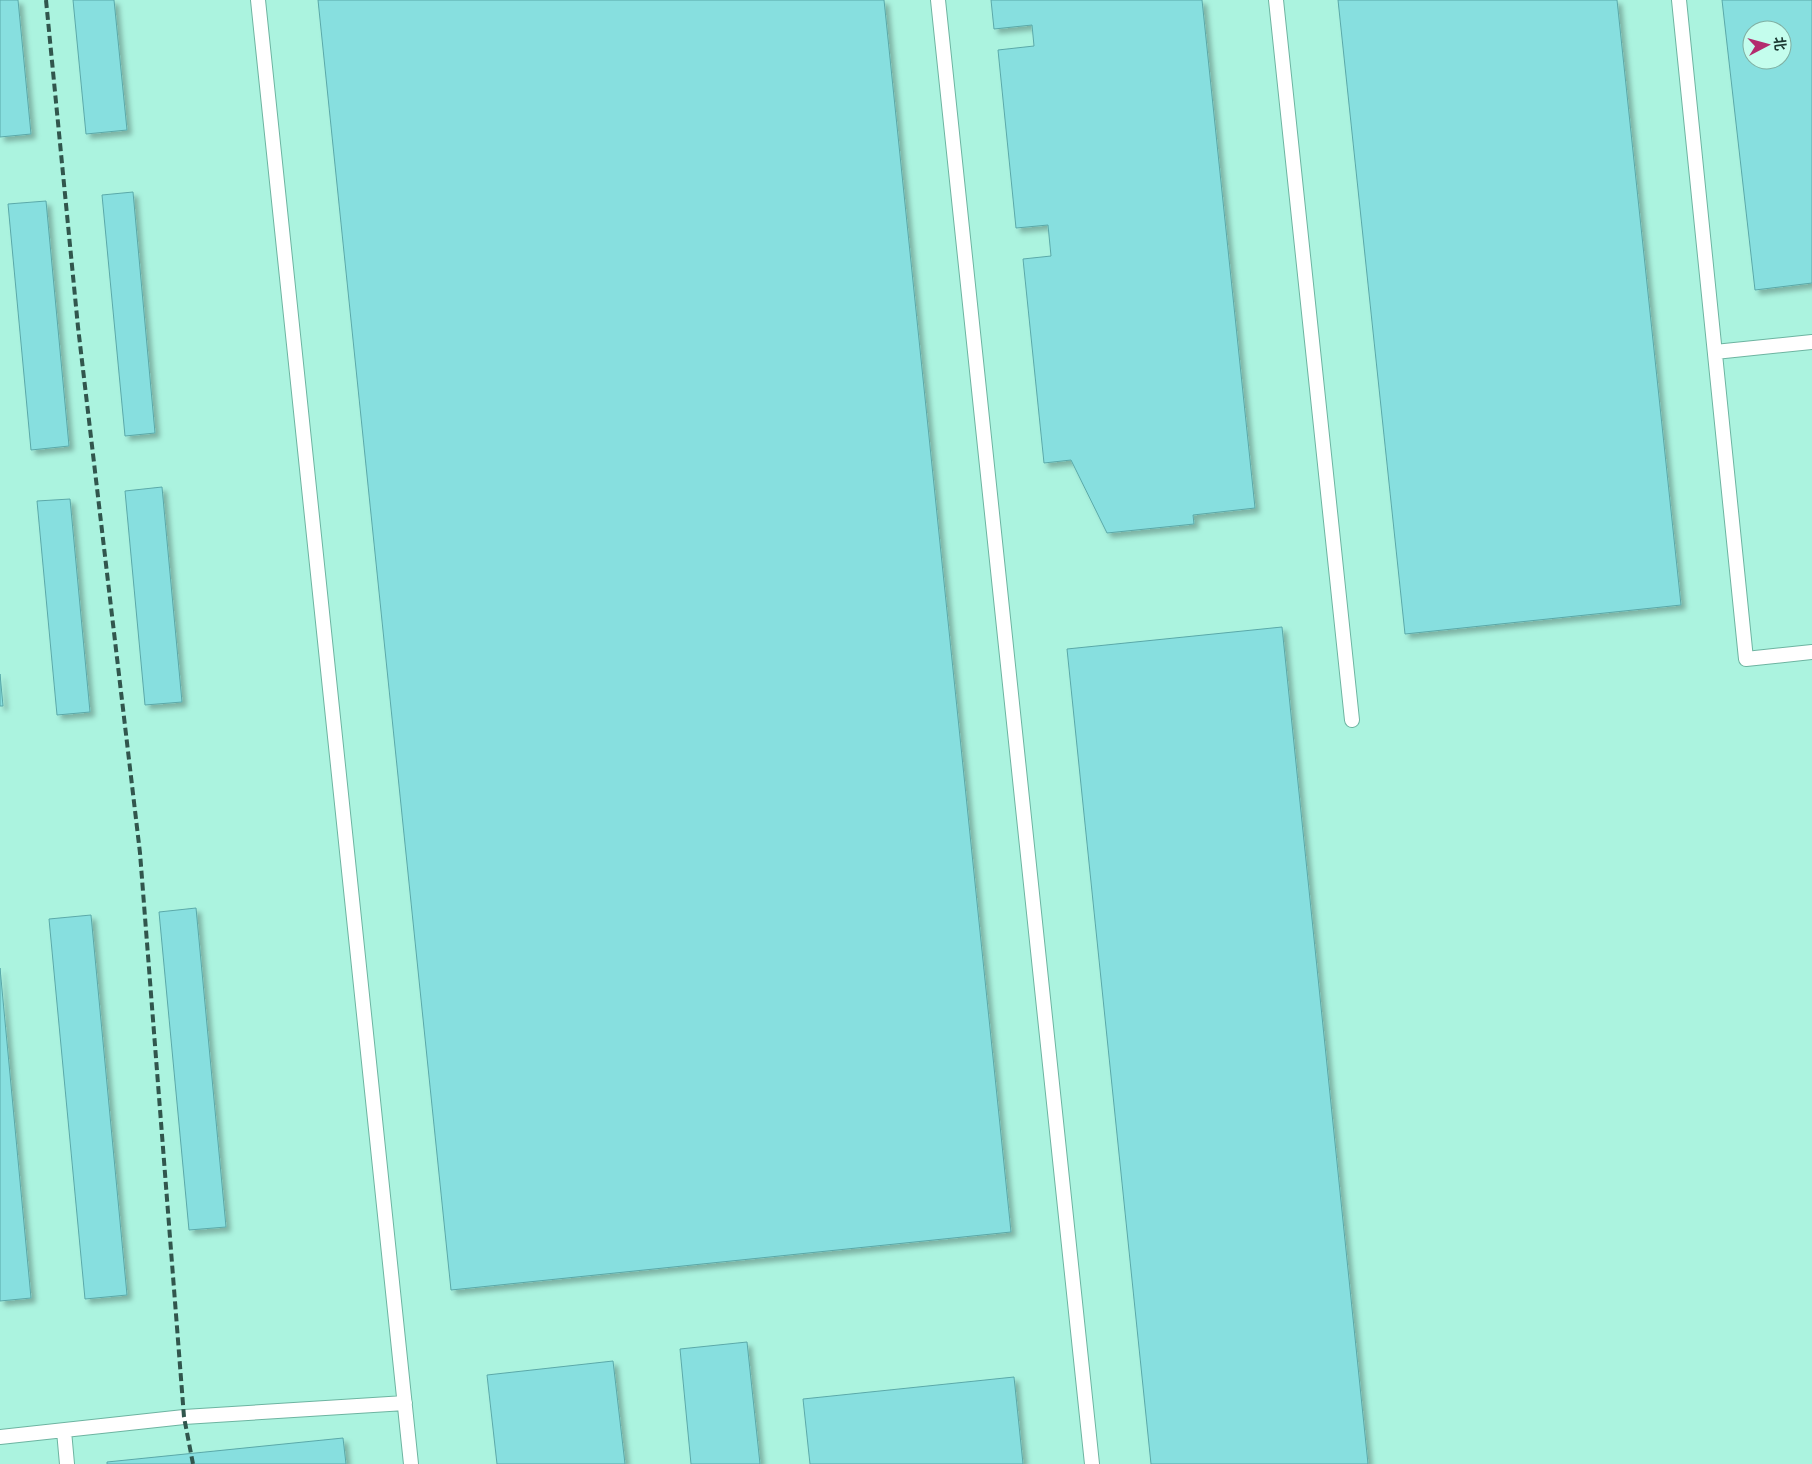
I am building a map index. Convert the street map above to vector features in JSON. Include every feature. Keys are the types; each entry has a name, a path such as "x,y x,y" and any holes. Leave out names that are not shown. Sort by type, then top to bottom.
{"lane":[{"path":"258,0 412,1464"},
{"path":"938,0 1092,1464"},
{"path":"1276,0 1352,720"},
{"path":"1679,0 1746,659 1812,652"},
{"path":"1715,352 1812,342"},
{"path":"0,1437 184,1417 405,1403"},
{"path":"64,1431 67,1464"}],"building":[{"path":"0,0 18,0 31,134 0,137"},
{"path":"73,0 114,0 127,130 86,134"},
{"path":"318,0 884,0 1011,1232 451,1290"},
{"path":"991,0 1202,0 1255,508 1193,515 1194,524 1107,533 1071,460 1044,463 1023,259 1051,256 1048,225 1016,228 998,50 1034,46 1032,25 994,29"},
{"path":"1338,0 1617,0 1681,605 1405,634"},
{"path":"1722,0 1812,0 1812,283 1755,290"},
{"path":"133,192 155,433 125,436 102,195"},
{"path":"46,201 69,446 31,450 8,204"},
{"path":"162,487 182,702 145,705 125,491"},
{"path":"70,499 90,712 57,715 37,501"},
{"path":"1282,627 1368,1464 1151,1464 1067,649"},
{"path":"0,674 3,706 0,706"},
{"path":"196,908 226,1227 189,1230 159,912"},
{"path":"91,915 127,1295 85,1299 49,919"},
{"path":"0,968 31,1298 0,1301"},
{"path":"747,1342 760,1464 691,1464 680,1349"},
{"path":"613,1361 625,1464 497,1464 487,1375"},
{"path":"1014,1377 1023,1464 810,1464 803,1399"},
{"path":"343,1438 346,1464 107,1464 107,1462"}],"railway":[{"path":"46,0 78,327 140,853 184,1417 193,1464"}]}
